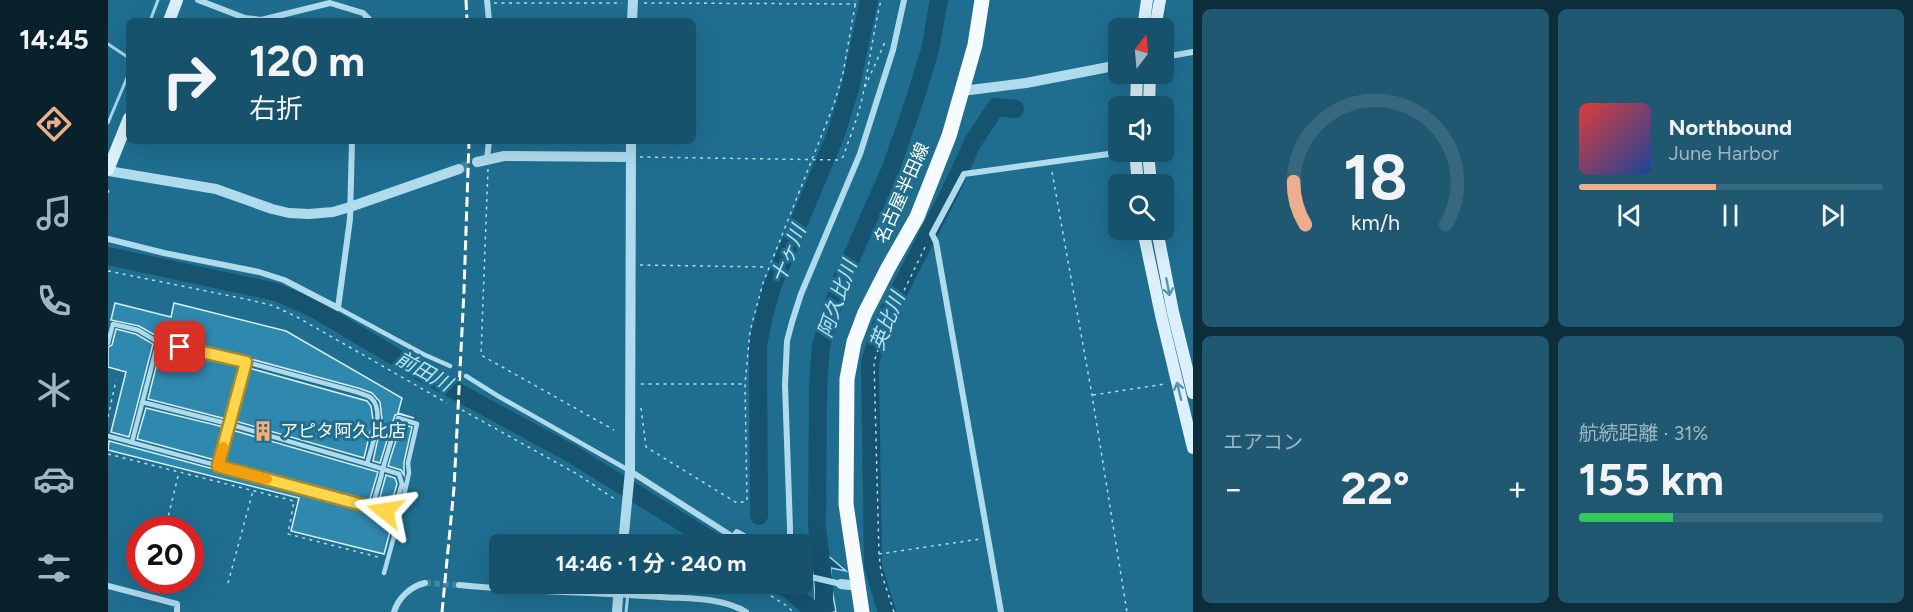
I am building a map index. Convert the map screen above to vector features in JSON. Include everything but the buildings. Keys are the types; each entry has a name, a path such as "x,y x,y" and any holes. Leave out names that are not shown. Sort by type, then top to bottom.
{"main road":[{"path":"170,18 177,0"},
{"name":"名古屋半田線","path":"862,612 846,504 847,379 854,342 883,277 917,217 949,136 979,27 982,0"},
{"path":"1144,18 1147,0"},
{"path":"1157,18 1160,0"},
{"path":"108,170 126,125"},
{"path":"1145,240 1193,448"},
{"path":"1159,240 1173,312 1193,393"}],"street":[{"path":"198,0 245,18"},
{"path":"790,534 785,362 792,322 817,255 860,154 893,50 904,0"},
{"path":"268,18 330,1 363,13 368,18"},
{"path":"632,18 633,1"},
{"path":"487,2 489,18"},
{"path":"1174,55 1193,52"},
{"path":"962,91 1026,83 1108,67"},
{"path":"108,239 259,272 284,280 338,308 350,207 352,144"},
{"path":"482,161 488,144"},
{"path":"624,534 630,474 631,144"},
{"path":"1001,612 936,242 932,234 964,174 1108,154"},
{"path":"482,161 504,156 631,157"},
{"path":"108,170 216,189 272,209 309,214 333,212 350,207 459,169"},
{"path":"630,474 727,534"},
{"path":"813,578 858,586"},
{"path":"394,612 407,592 426,583"},
{"path":"459,585 489,588"},
{"path":"108,586 177,604 177,612"},
{"path":"617,612 618,594"},
{"path":"660,594 726,602 746,612"}],"lane":[{"path":"338,308 450,366"},
{"path":"108,343 112,324 138,330 158,342 246,362 357,392 371,398 377,409 378,423 367,464"},
{"path":"132,442 158,342"},
{"path":"218,466 246,362"},
{"path":"466,376 630,474"},
{"path":"108,436 393,513 402,484 399,474 229,424 142,402"},
{"path":"372,508 398,418 417,424 408,463 409,473 384,573"}],"path":[{"path":"640,401 646,447 737,503 747,501 745,384 750,331 763,283 823,134 843,73 856,0"},
{"path":"631,157 839,159 843,157 864,88 881,0"},
{"path":"487,2 856,4"},
{"path":"864,88 886,42"},
{"path":"482,161 488,179 482,355 614,430"},
{"path":"1050,162 1092,395 1127,612"},
{"path":"108,193 110,186"},
{"path":"894,612 885,587 879,554 874,362 884,332 932,234"},
{"path":"630,265 769,268"},
{"path":"108,271 274,306 297,316 447,403"},
{"path":"108,417 116,380"},
{"path":"1092,395 1177,382"},
{"path":"639,389 639,384 745,384"},
{"path":"462,410 598,486 628,506"},
{"path":"108,454 294,501 288,534 378,557"},
{"path":"168,516 179,471"},
{"path":"228,583 253,490"},
{"path":"879,554 987,538"},
{"path":"768,594 788,606 793,612"}],"water":[{"path":"813,551 826,554 846,571 831,568 831,584 836,612 816,612"}],"waterway":[{"path":"151,18 158,0"},
{"name":"十ヶ川","path":"759,516 758,345 764,315 772,287 836,134 851,85 869,0"},
{"name":"阿久比川","path":"824,612 824,587 817,526 818,387 821,345 841,281 891,168 915,99 930,50 939,0"},
{"path":"108,44 126,56"},
{"path":"108,123 126,80"},
{"name":"英比川","path":"887,612 873,566 870,363 881,326 973,142 996,107 1015,109"},
{"name":"前田川","path":"108,256 276,292 315,309 419,371 572,454 701,534"},
{"path":"626,612 628,594"},
{"name":"前田川","path":"794,594 814,612"}],"tunnel":[{"path":"459,169 477,162"},
{"path":"425,583 459,585"}],"railway":[{"path":"466,0 467,18"},
{"path":"442,612 454,488 469,144"}],"slow traffic":[{"path":"223,447 218,466 267,479"}],"place":[{"name":"アピタ阿久比店","path":"263,431"}],"route":[{"path":"180,347 246,362 218,466 385,511"}]}
